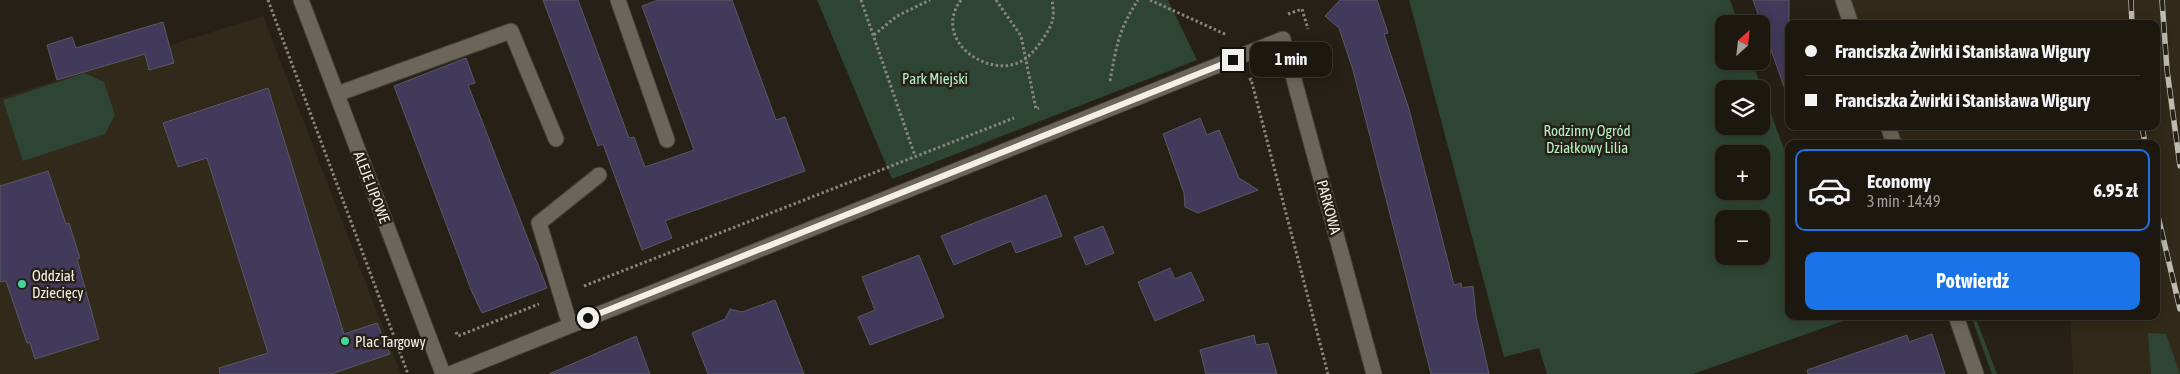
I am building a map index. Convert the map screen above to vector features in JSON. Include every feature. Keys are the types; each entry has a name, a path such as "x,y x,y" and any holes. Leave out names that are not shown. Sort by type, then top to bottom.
{"street":[{"name":"ALEJE LIPOWE","path":"302,0 443,374"},
{"path":"618,0 668,140"},
{"path":"1843,0 1850,20"},
{"path":"337,94 510,31 556,139"},
{"name":"PARKOWA","path":"570,326 1283,39 1374,374"},
{"path":"450,374 570,326 539,223 598,175"},
{"path":"1957,320 1976,374"}],"path":[{"path":"268,0 408,374"},
{"path":"861,0 915,156 1017,116"},
{"path":"873,35 897,16 930,0"},
{"path":"961,0 954,9 951,27 960,48 976,58 996,66 1014,64 1025,59 1039,44 1054,22 1052,0"},
{"path":"996,0 1021,36 1036,110 1044,106"},
{"path":"1110,81 1116,42 1126,18 1138,0"},
{"path":"1150,0 1228,36 1220,39"},
{"path":"1102,84 1120,78"},
{"path":"1242,83 1251,80 1328,374"}],"shaded area":[{"path":"1851,0 2180,0 2180,374 2073,374 2070,320 2160,320 2160,140 1899,140 1896,130 2160,130 2160,20 1855,20 1850,7 1853,6"},
{"path":"263,16 401,374 0,374 0,98"}],"green space":[{"name":"Park Miejski","path":"817,0 1168,0 1197,60 892,179"},
{"name":"Rodzinny Ogród Działkowy Lilia","path":"1409,0 1730,0 1736,15 1715,15 1715,70 1755,70 1759,80 1715,80 1715,135 1770,135 1770,111 1785,152 1785,320 1846,320 1693,374 1547,374 1539,348 1504,357"},
{"path":"85,73 104,82 115,115 105,134 23,161 3,100"},
{"path":"1972,320 1977,320 1997,374 1992,374"},
{"path":"2148,333 2166,334 2180,374 2151,374"}],"building":[{"path":"543,0 578,0 629,138 634,137 645,167 694,150 642,6 658,0 732,0 776,120 785,117 805,171 665,221 672,238 642,250 603,144 598,146"},
{"path":"1340,0 1377,0 1388,33 1384,34 1409,109 1454,285 1461,283 1462,288 1473,286 1476,316 1489,374 1431,374 1353,70 1339,28 1325,16"},
{"path":"1753,0 1789,0 1789,20 1785,20 1785,89 1770,47 1770,15 1758,15"},
{"path":"163,22 174,63 149,70 145,54 57,80 47,45 72,37 76,48"},
{"path":"466,58 475,83 468,85 547,288 482,313 472,292 394,86"},
{"path":"268,88 344,334 377,323 390,354 331,374 220,374 219,368 268,353 207,158 178,167 163,123"},
{"path":"1200,118 1207,135 1219,130 1239,178 1258,190 1198,213 1185,207 1184,193 1163,134"},
{"path":"48,171 66,224 69,223 80,258 77,259 99,339 35,359 30,343 27,343 6,281 0,282 0,186"},
{"path":"1046,195 1062,236 1016,253 1011,241 954,265 941,236"},
{"path":"1103,226 1114,253 1086,265 1074,237"},
{"path":"919,255 944,317 870,345 858,317 875,310 862,277"},
{"path":"1170,268 1175,279 1191,272 1204,300 1155,321 1138,282"},
{"path":"775,300 804,374 708,374 692,333 725,319 730,309 742,312"},
{"path":"1932,334 1945,374 1808,374 1807,370 1907,335 1909,342"},
{"path":"1254,335 1256,345 1268,343 1277,374 1206,374 1200,350"},
{"path":"636,336 650,374 549,374"}],"railway":[{"path":"2131,0 2132,20"},
{"path":"2162,0 2167,70 2180,166"},
{"path":"2143,130 2144,140"},
{"path":"2160,225 2180,309"}],"place":[{"name":"Oddział Dziecięcy","path":"22,284"},
{"name":"Plac Targowy","path":"345,341"}],"route":[{"path":"588,318 1233,60"}]}
